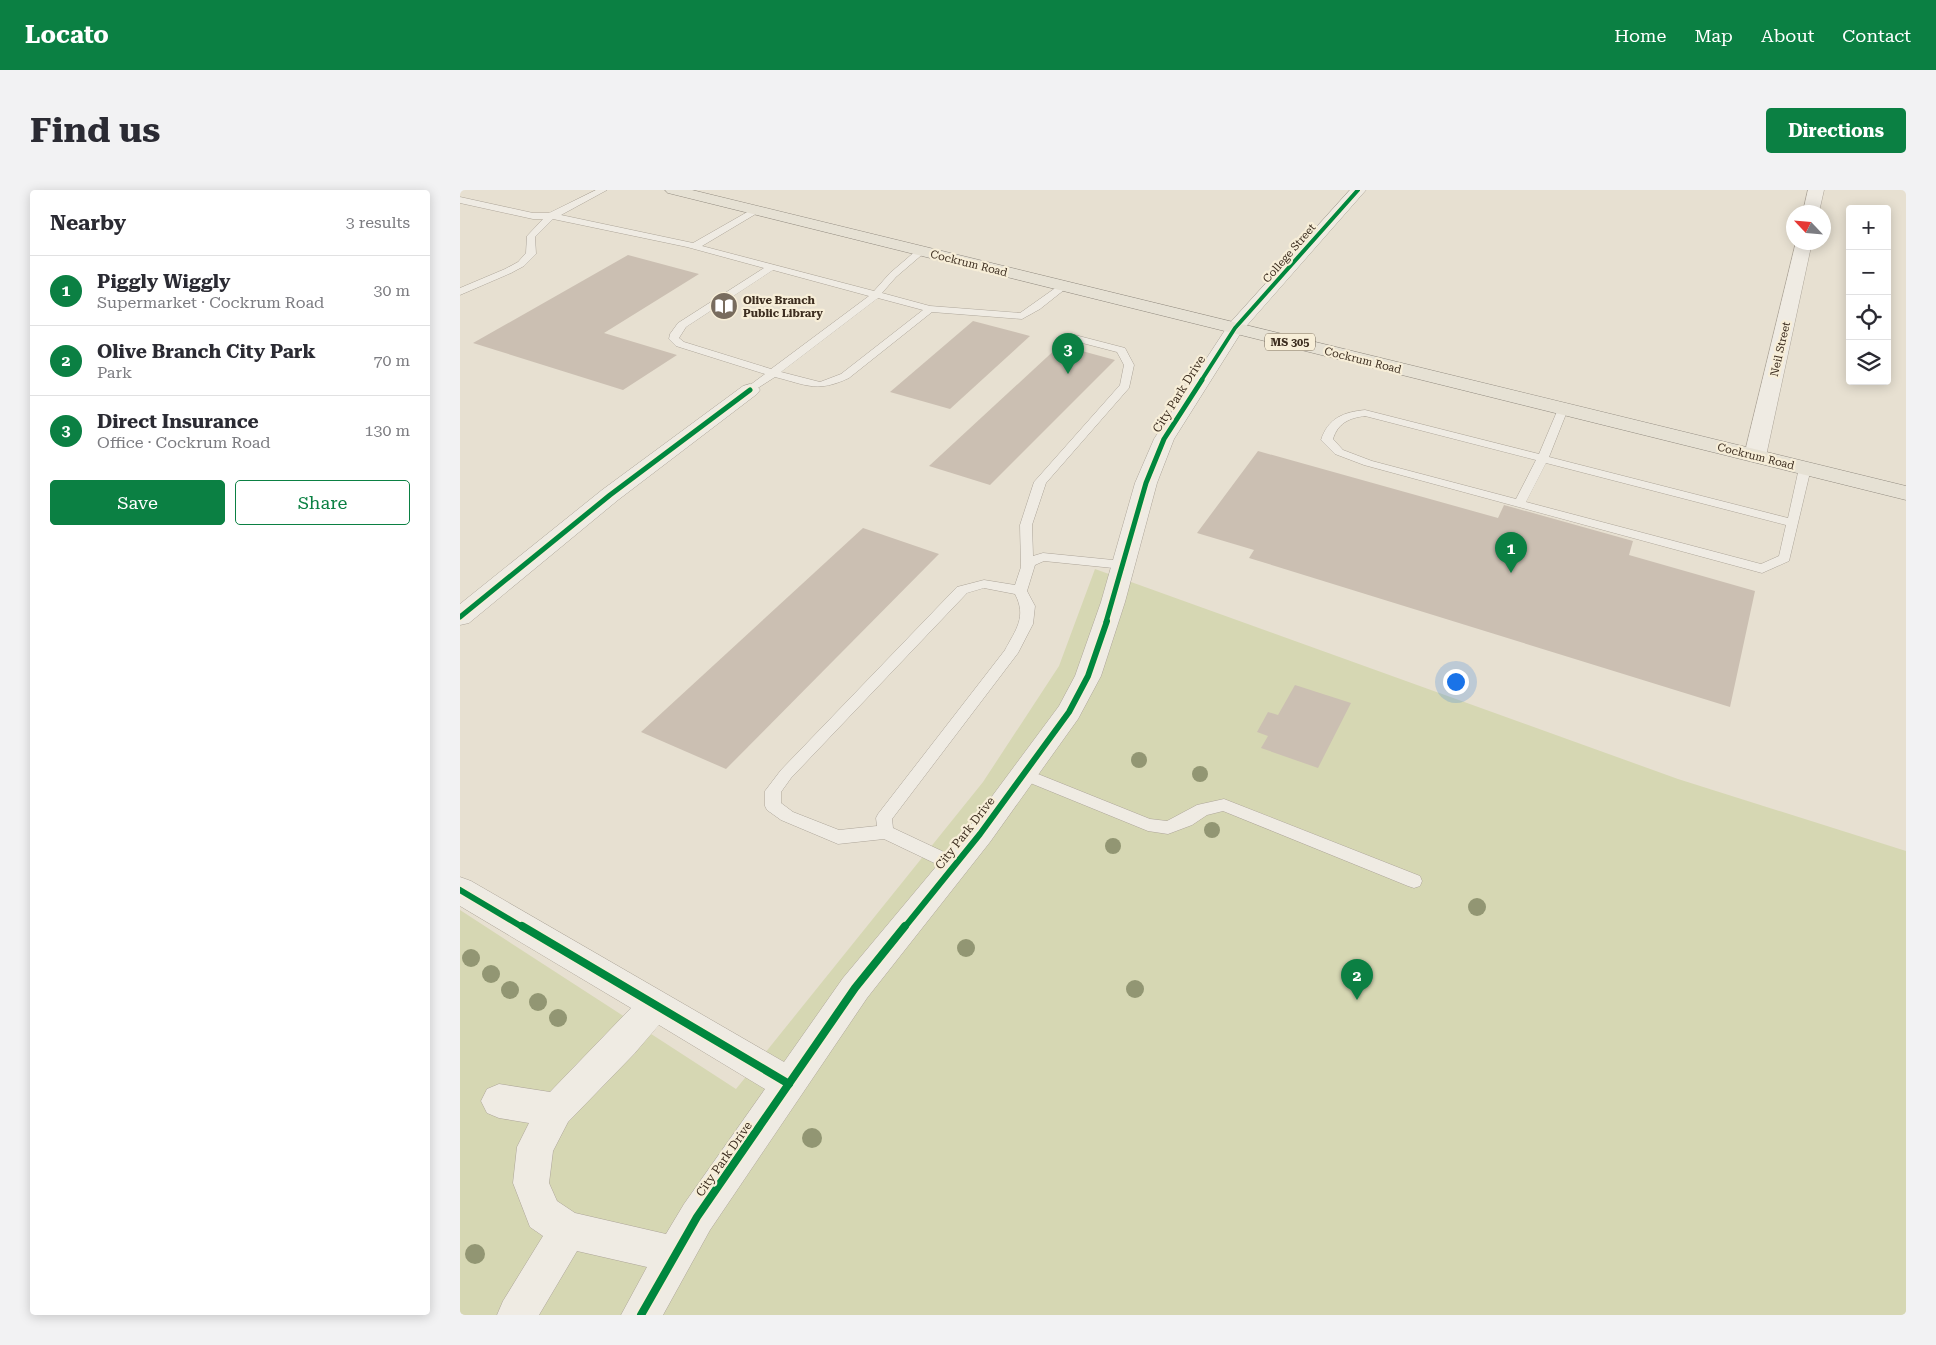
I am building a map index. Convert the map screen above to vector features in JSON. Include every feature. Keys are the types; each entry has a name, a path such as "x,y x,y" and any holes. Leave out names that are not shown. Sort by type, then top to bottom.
{"main road":[{"name":"Cockrum Road","path":"674,190 1906,493"}],"street":[{"name":"College Street","path":"1235,328 1358,190"},
{"path":"1813,205 1816,190"},
{"name":"Neil Street","path":"1755,456 1802,250"},
{"name":"City Park Drive","path":"641,1315 697,1217 855,988 955,865 1069,712 1088,676 1146,483 1164,439 1235,328"},
{"path":"460,617 610,495 750,390"},
{"path":"460,890 789,1084"},
{"path":"655,1005 622,1043 556,1110 535,1147 531,1183 542,1214 568,1230 675,1255"},
{"path":"499,1101 556,1110"},
{"path":"518,1315 568,1230"}],"lane":[{"path":"460,292 522,264 530,254 530,236 551,216 603,190"},
{"path":"460,200 533,216 551,216 593,223 695,246 930,309 1022,316 1064,286"},
{"path":"695,246 756,210"},
{"path":"750,390 876,294 893,275 922,251"},
{"path":"771,267 682,325 675,334 674,339 680,344 773,373 820,385 830,384 845,376 930,309"},
{"path":"885,832 884,818 1012,653 1026,624 1028,606 1020,591 1027,566 1026,525 1040,482 1125,386 1129,366 1121,350 1071,337"},
{"path":"1519,504 1543,458 1563,409"},
{"path":"1793,523 1366,413 1347,414 1330,429 1327,440 1339,452 1368,463 1762,570 1785,558 1793,523 1805,468"},
{"path":"1027,566 1028,563 1043,557 1123,564"},
{"path":"955,865 885,832 838,837 787,816 773,806 773,791 786,774 962,590 975,584 988,583 1020,591"},
{"path":"1023,774 1148,825 1168,828 1186,820 1203,809 1224,805 1414,881"}],"green space":[{"path":"1095,569 1678,779 1906,851 1906,1315 460,1315 460,910 736,1089 983,782 1059,666"}],"building":[{"path":"628,255 699,274 604,333 677,355 623,390 473,343"},
{"path":"973,321 1030,336 950,409 890,392"},
{"path":"1060,345 1115,360 990,485 929,466"},
{"path":"1258,451 1498,518 1504,505 1633,541 1629,555 1755,591 1730,707 1249,558 1254,550 1197,533"},
{"path":"863,528 939,554 726,769 641,732"},
{"path":"1295,685 1351,703 1318,768 1261,748 1268,736 1257,732 1268,712 1278,715"}],"cycle path":[{"path":"641,1315 697,1217 855,988 980,834 1069,712 1088,676 1113,602 1146,483 1164,439 1235,328 1358,190"},
{"path":"460,617 610,495 750,390"},
{"path":"460,890 789,1084"}],"place":[{"name":"Olive Branch Public Library","path":"724,306"},
{"name":"Direct Insurance","path":"1068,374"},
{"name":"Piggly Wiggly","path":"1511,573"},
{"name":"Olive Branch City Park","path":"1357,1000"}]}
